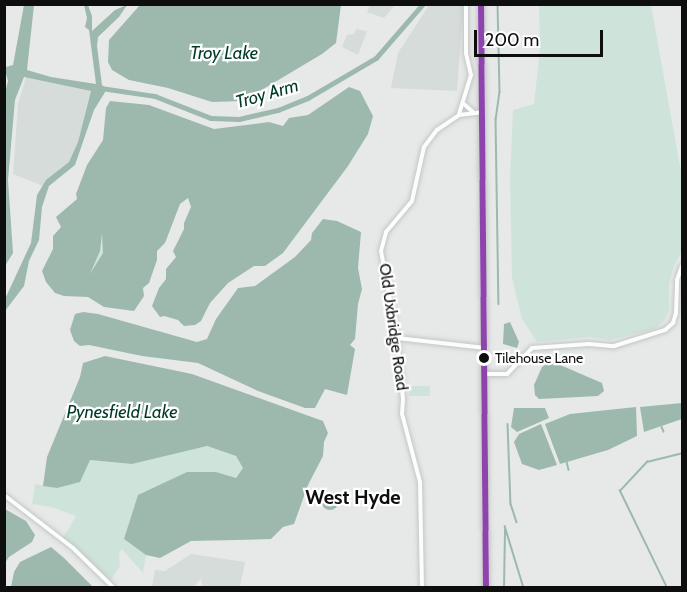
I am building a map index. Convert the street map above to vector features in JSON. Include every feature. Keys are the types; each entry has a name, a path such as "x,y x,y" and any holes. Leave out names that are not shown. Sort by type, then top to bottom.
{"main road":[{"path":"481,4 478,112 485,348 486,588"}],"street":[{"path":"459,115 471,75 466,53 466,4"},
{"path":"464,104 478,112"},
{"name":"Old Uxbridge Road","path":"422,588 421,492 402,414 403,399 397,338 381,251 386,232 412,201 424,147 437,130 459,115 478,112"},
{"path":"485,375 507,374 532,348 589,344 614,346 665,330 672,323 676,314 677,280 682,266"},
{"path":"397,338 485,348"},
{"path":"4,495 73,548 114,588"}],"shaded area":[{"path":"370,4 395,5 384,18 367,12"},
{"path":"429,5 463,6 457,91 391,88 398,53"},
{"path":"539,5 651,5 682,177 682,252 674,265 669,284 669,311 664,321 655,329 610,340 590,337 537,342 522,319 512,278 510,178 513,110 534,104 540,48"},
{"path":"356,29 367,31 358,55 342,47 347,35 354,34"},
{"path":"26,77 91,91 78,142 69,162 43,186 13,174 18,104"},
{"path":"101,233 104,237 103,253 94,271 89,274 100,251"},
{"path":"409,386 430,386 430,396 409,396"},
{"path":"206,446 236,456 243,468 236,478 215,472 124,538 146,555 143,573 122,549 119,553 120,566 111,580 63,538 76,516 51,507 32,504 35,484 57,488 90,460 132,464"},
{"path":"191,554 245,562 240,587 202,587 201,578 194,587 152,587 155,570 165,571"}],"water":[{"path":"24,5 34,5 27,70 51,77 96,84 89,30 85,27 87,18 84,5 88,5 92,16 92,31 115,10 127,5 119,17 98,37 102,85 107,89 94,110 75,165 49,186 42,207 39,240 29,261 24,286 5,311 5,299 31,243 37,195 46,180 69,162 78,142 91,91 24,77 15,100 8,180 13,253 5,266 4,97 8,81 5,70 6,67 13,65"},
{"name":"Troy Lake","path":"140,5 341,5 336,43 322,54 243,101 212,102 168,88 129,80 112,70 108,62 109,40"},
{"path":"349,87 360,91 373,116 368,134 348,166 283,253 265,266 254,266 228,283 210,303 201,321 195,325 184,326 178,320 160,317 152,306 159,288 166,279 166,269 176,257 173,251 184,229 184,223 191,207 188,198 180,204 165,243 157,251 157,260 149,283 143,288 144,296 134,311 104,307 88,297 64,296 55,293 46,282 42,271 53,249 53,236 61,227 56,217 77,199 76,194 87,165 103,140 106,108 110,101 149,105 214,129 269,122 283,126 289,118 308,115","holes":["102,233 103,253 90,274 100,251"]},
{"path":"323,219 337,221 361,232 358,268 362,289 358,304 355,339 350,345 355,349 347,395 325,389 315,408 305,408 258,391 198,363 142,356 89,345 80,346 74,341 70,330 75,314 83,312 98,314 197,342 207,339 216,319 238,288 255,286 295,257 311,240 312,233"},
{"path":"510,322 519,342 517,348 503,344 504,324"},
{"name":"Pynesfield Lake","path":"105,356 192,374 323,421 328,433 324,442 323,456 308,485 294,524 283,527 271,539 191,541 160,558 146,555 124,539 138,495 187,472 216,472 236,478 243,468 236,456 207,446 132,464 90,460 80,482 57,488 43,486 47,457 80,377 83,363"},
{"path":"551,361 602,383 604,391 598,396 539,399 535,395 534,385 542,367"},
{"path":"682,403 682,419 644,432 640,407"},
{"path":"636,407 637,436 608,450 560,464 545,424 570,414"},
{"path":"514,408 545,408 549,418 517,432 511,427"},
{"path":"541,424 557,465 539,470 522,464 514,442 519,434"},
{"path":"330,492 336,495 339,501 336,507 330,510 324,507 321,501 324,495"},
{"path":"5,509 26,521 35,535 32,542 9,557 5,563"},
{"path":"51,547 93,587 11,587 14,572 20,562"}],"waterway":[{"name":"Troy Arm","path":"101,88 155,96 211,118 239,119 278,110 308,98 376,58 423,4"},
{"path":"498,4 500,92 496,119 499,304"},
{"path":"508,424 511,504 517,522"},
{"path":"662,427 664,432"},
{"path":"667,588 620,491 647,462 682,453"},
{"path":"567,462 569,470"},
{"path":"505,526 524,588"},
{"path":"504,588 505,530"}],"transit line":[{"path":"481,4 486,588"}],"place":[{"name":"Tilehouse Lane","path":"484,358"}],"district":[{"name":"West Hyde","path":"353,497"}]}
